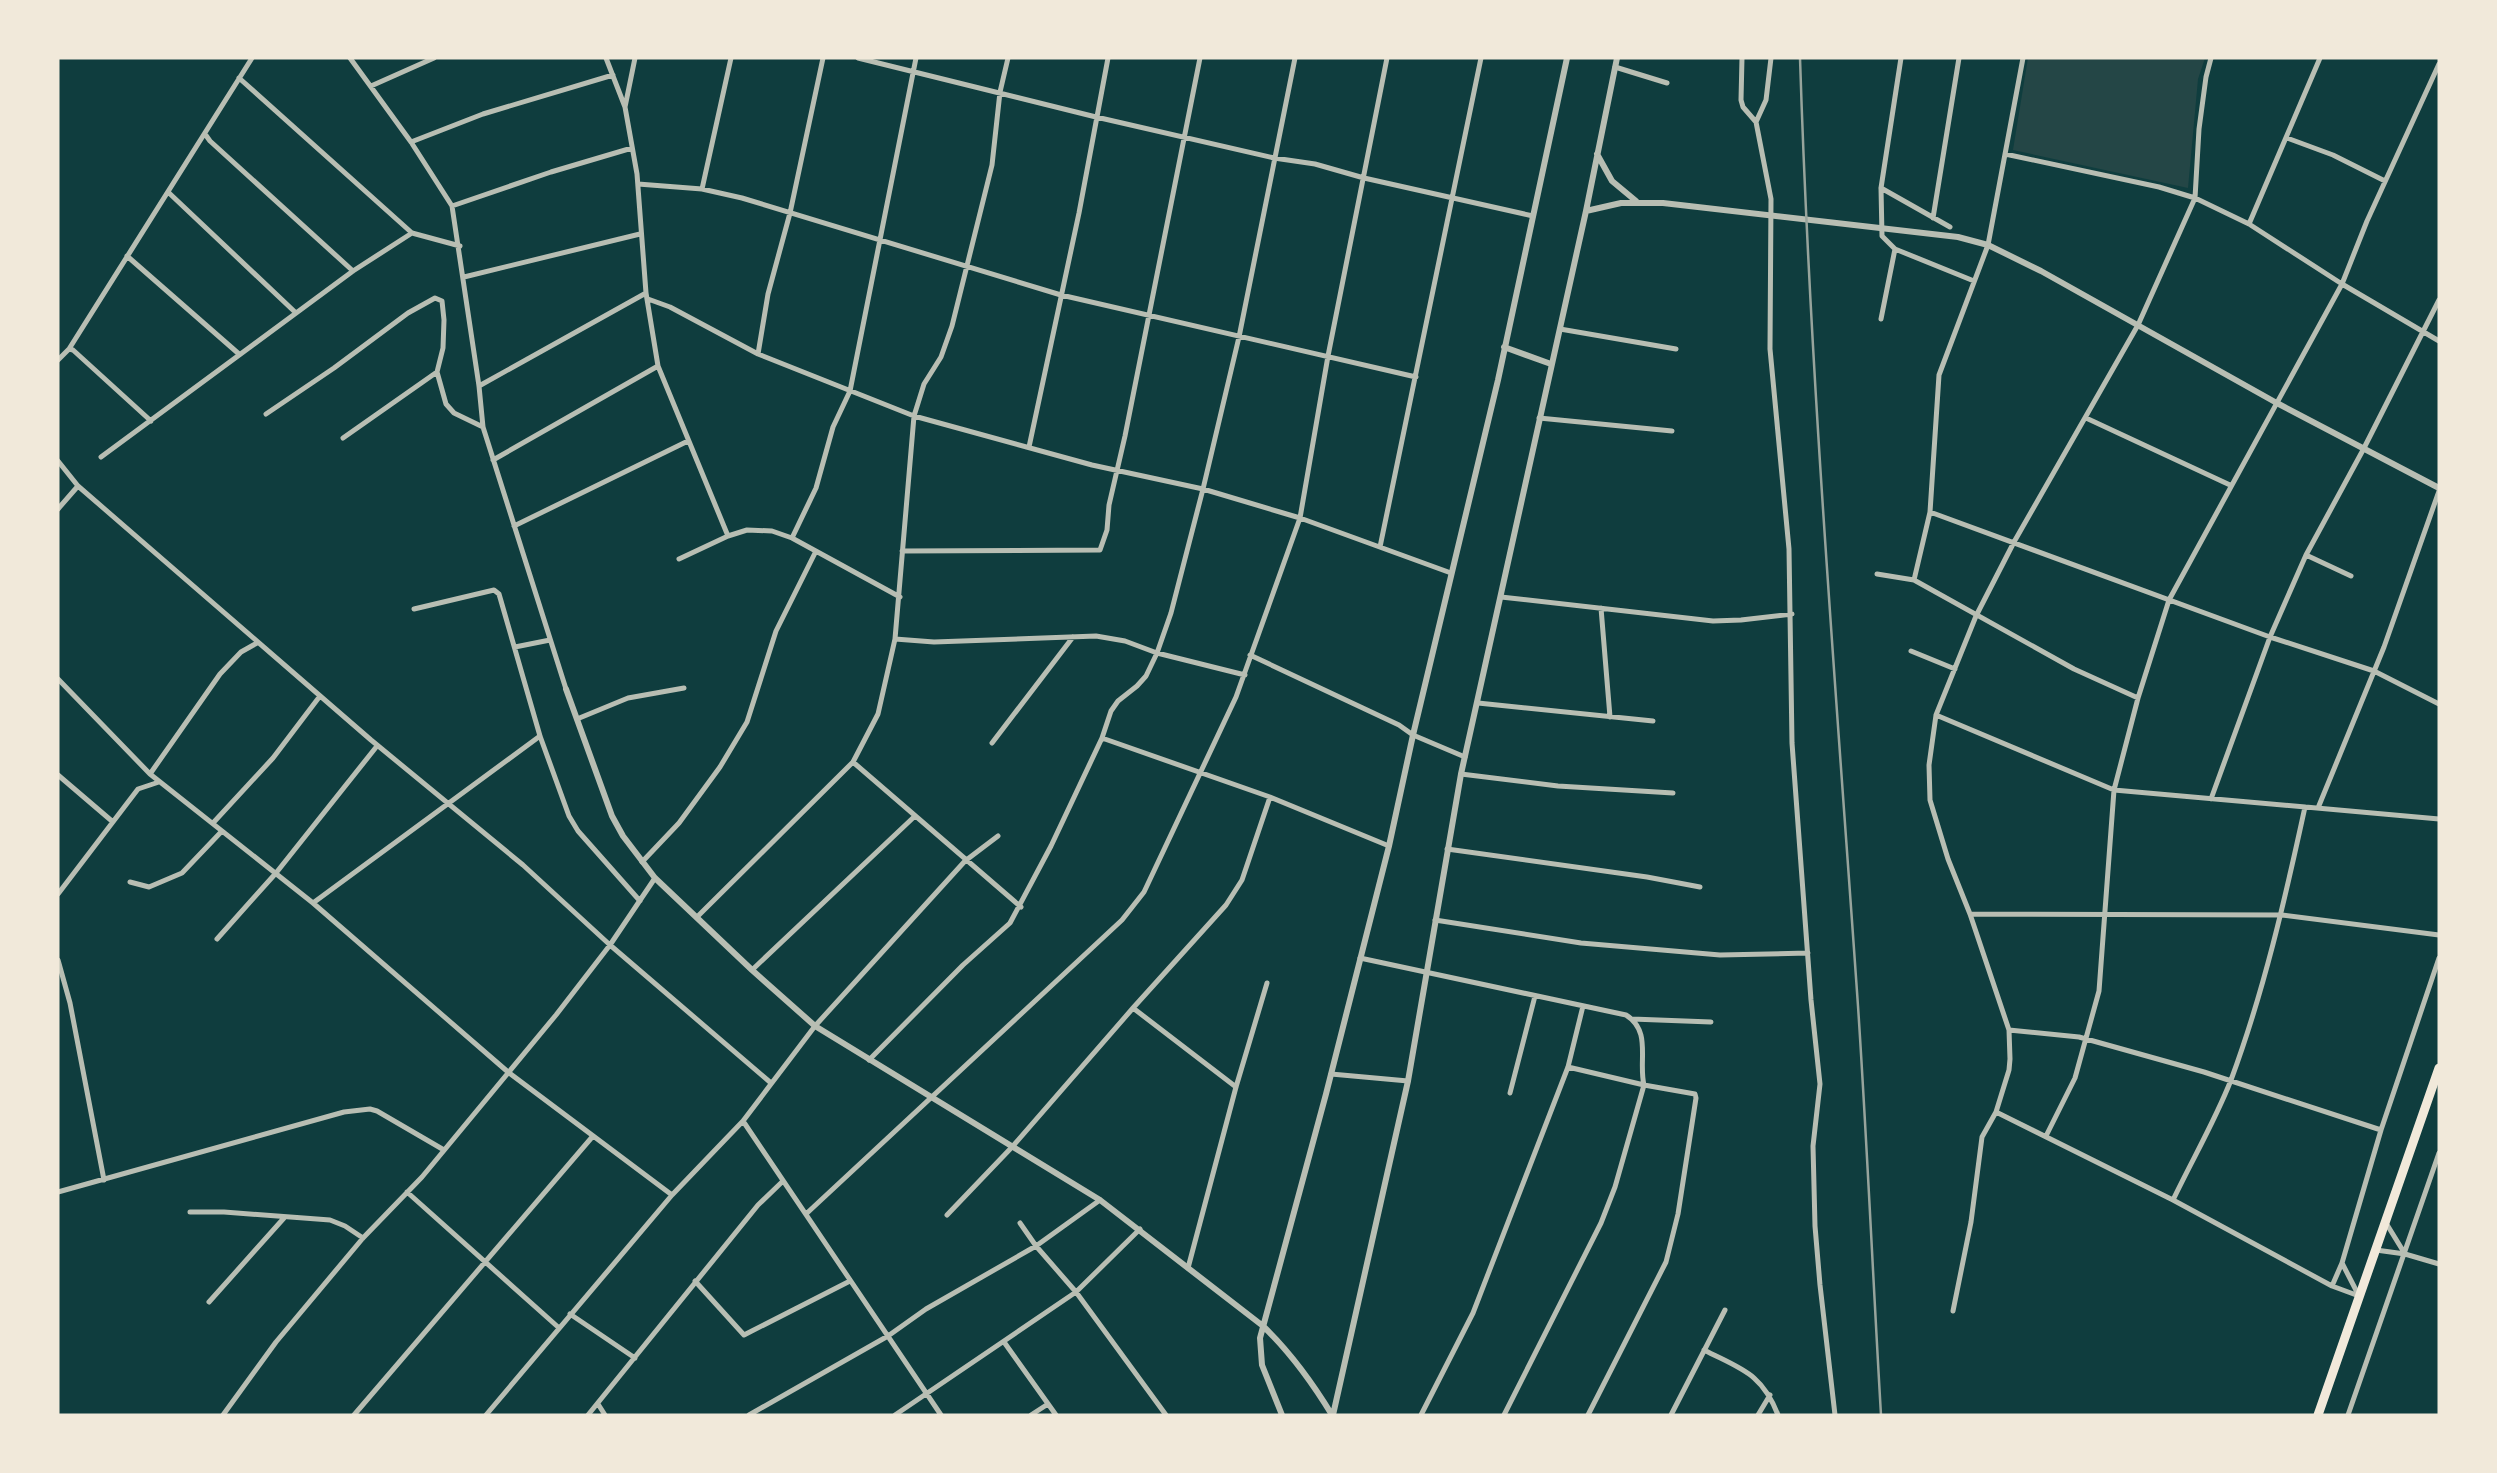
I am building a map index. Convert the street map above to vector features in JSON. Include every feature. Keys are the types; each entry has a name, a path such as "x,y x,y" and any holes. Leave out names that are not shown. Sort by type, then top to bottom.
{"highway":[{"path":"2318,1415 2439,1068"}],"street":[{"path":"58,360 69,349 253,58"},
{"path":"350,58 411,142 452,206 460,246 483,428 566,689 612,816 623,836 654,878 752,971 815,1026 1100,1200 1140,1229 1280,1342 1307,1375 1332,1415"},
{"path":"371,86 433,58"},
{"path":"606,58 625,107 638,184 640,234 657,366 727,536"},
{"path":"625,107 635,58"},
{"path":"702,189 731,58"},
{"path":"758,354 768,294 790,213 823,58"},
{"path":"858,58 1184,138 1315,164 1364,178 1533,216"},
{"path":"792,538 816,488 833,427 850,391 916,58"},
{"path":"697,917 853,762 878,714 895,639 914,416 924,384 946,344 992,165 1000,92 1009,58"},
{"path":"1029,447 1079,213 1108,58"},
{"path":"902,551 1100,550 1107,530 1109,505 1200,58"},
{"path":"869,1060 981,947 1010,923 1021,907 1102,738 1111,711 1118,701 1138,686 1146,676 1157,653 1171,613 1239,337 1294,58"},
{"path":"806,1214 1122,920 1144,892 1245,675 1300,518 1328,356 1387,58"},
{"path":"1380,547 1481,58"},
{"path":"1282,1415 1262,1365 1259,1349 1263,1326 1389,846 1498,380 1567,58"},
{"path":"1332,1415 1408,1081 1461,774 1586,211 1617,58"},
{"path":"1742,58 1743,107 1756,122 1771,199 1770,349 1789,549 1792,743 1797,833 1820,1084 1814,1146 1815,1226 1835,1415"},
{"path":"1756,122 1766,100 1771,58"},
{"path":"1901,58 1881,188 1882,236 1895,249 1974,281"},
{"path":"1933,218 1959,58"},
{"path":"1914,580 1930,512 1939,374 1989,245 2024,58"},
{"path":"1953,1311 1971,1222 1982,1137 1996,1112 2009,1070 2009,1030 1970,914 1948,859 1930,800 1928,765 1936,715 1976,616 2014,541 2138,324 2195,198 2199,129 2211,58"},
{"path":"2249,224 2320,58"},
{"path":"2046,1136 2075,1078 2099,990 2114,790 2138,698 2169,600 2275,402 2342,284 2385,181 2439,65"},
{"path":"1615,67 1667,83"},
{"path":"411,142 483,114 613,75"},
{"path":"239,79 412,233 460,246"},
{"path":"205,134 353,271"},
{"path":"2287,138 2333,155 2385,181"},
{"path":"452,206 632,148"},
{"path":"1596,152 1612,181 1638,202"},
{"path":"2005,154 2169,189 2195,198 2249,224 2342,284 2439,341"},
{"path":"638,184 702,189 743,198 1061,295 1416,377"},
{"path":"1881,188 1950,227"},
{"path":"168,192 296,313"},
{"path":"1586,211 1621,203 1662,203 1958,237 1989,245 2439,489 2414,568 2318,808"},
{"path":"101,457 353,271 412,233"},
{"path":"464,276 640,234"},
{"path":"1881,319 1895,249"},
{"path":"127,256 239,354"},
{"path":"647,296 758,354 914,416 1117,470 1203,489 1300,518 1451,573"},
{"path":"479,387 647,296"},
{"path":"266,414 408,313 435,298 442,301 444,320 443,348 438,372 450,410 483,428"},
{"path":"2211,799 2270,637 2306,555 2439,300"},
{"path":"1560,329 1676,349"},
{"path":"1504,347 1551,364"},
{"path":"69,349 150,421"},
{"path":"493,460 657,366"},
{"path":"343,438 438,372"},
{"path":"1539,418 1672,431"},
{"path":"2086,418 2230,485"},
{"path":"514,526 688,441"},
{"path":"58,461 78,486 257,643 377,746 523,865 610,945 771,1083"},
{"path":"58,509 78,486"},
{"path":"1930,512 2270,637 2374,671 2439,704"},
{"path":"679,559 727,536 747,530 760,530 792,538 900,597"},
{"path":"642,862 659,846 720,768 747,722 776,631 793,592 816,553"},
{"path":"2306,555 2351,576"},
{"path":"1877,574 1914,580 2074,670 2138,698"},
{"path":"414,609 494,590 499,594 540,736 569,816 578,831 640,901"},
{"path":"1501,597 1713,621 1791,614"},
{"path":"1601,608 1610,717"},
{"path":"895,639 934,642 1096,636 1125,641 1157,653 1245,675"},
{"path":"992,743 1073,637"},
{"path":"515,647 550,640"},
{"path":"150,774 220,674 241,652 257,643"},
{"path":"1911,651 1955,668"},
{"path":"1250,655 1399,725 1413,735 1465,757"},
{"path":"58,679 159,782 276,873 508,1072 672,1195"},
{"path":"577,719 628,698 684,688"},
{"path":"213,823 273,758 320,696"},
{"path":"1478,702 1653,721"},
{"path":"1936,715 2114,790 2439,818"},
{"path":"313,904 540,736"},
{"path":"1102,738 1270,797 1389,846"},
{"path":"217,939 276,873 377,746"},
{"path":"853,762 1021,907"},
{"path":"1461,774 1558,786 1674,793"},
{"path":"58,775 113,822"},
{"path":"58,894 138,789 159,782"},
{"path":"947,1215 1013,1146 1231,900 1242,880 1270,797"},
{"path":"2173,1200 2230,1082 2250,1024 2282,915 2305,807"},
{"path":"752,971 915,816"},
{"path":"130,882 149,887 182,873 222,831"},
{"path":"486,1415 672,1195 743,1121 815,1026 965,861 998,836"},
{"path":"1447,849 1700,887"},
{"path":"223,1415 276,1342 363,1238 444,1150 610,945 654,878"},
{"path":"58,880 64,886"},
{"path":"1970,914 2282,915 2439,935"},
{"path":"1436,920 1606,945 1720,955 1808,953"},
{"path":"1360,958 1626,1015 1632,1019 1711,1022"},
{"path":"2332,1286 2342,1263 2381,1130 2439,958"},
{"path":"58,960 70,1003 104,1180"},
{"path":"1188,1268 1267,983"},
{"path":"1510,1093 1535,996"},
{"path":"1421,1415 1473,1313 1568,1067 1583,1006"},
{"path":"1133,1008 1236,1087"},
{"path":"1504,1415 1601,1223 1615,1188 1644,1085 1643,1044 1632,1019"},
{"path":"2009,1030 2087,1039 2204,1072 2381,1130"},
{"path":"1568,1067 1644,1085 1693,1093 1696,1098 1678,1214 1666,1262 1588,1415"},
{"path":"1331,1074 1408,1081"},
{"path":"58,1192 344,1112 361,1110 377,1111 444,1150"},
{"path":"1996,1112 2173,1200 2332,1286 2359,1296"},
{"path":"743,1121 941,1415"},
{"path":"354,1415 593,1136"},
{"path":"2348,1415 2439,1153"},
{"path":"588,1415 758,1205 783,1181"},
{"path":"407,1192 558,1327"},
{"path":"750,1415 888,1336 926,1309 1036,1246 1100,1200"},
{"path":"190,1212 224,1212 337,1222 363,1238"},
{"path":"209,1302 285,1218"},
{"path":"1020,1223 1076,1293 1166,1415"},
{"path":"2386,1223 2405,1254"},
{"path":"895,1415 1076,1293 1140,1229"},
{"path":"2376,1250 2405,1254 2439,1264"},
{"path":"2342,1263 2359,1296"},
{"path":"695,1281 744,1335 850,1281"},
{"path":"1671,1415 1725,1310"},
{"path":"570,1314 635,1358"},
{"path":"1004,1342 1056,1415"},
{"path":"1704,1350 1753,1375 1770,1395 1778,1415"},
{"path":"1758,1415 1770,1395"},
{"path":"598,1404 605,1415"},
{"path":"1031,1415 1048,1404"}],"shaded area":[{"path":"2028,58 2205,58 2198,79 2188,188 2013,150"}],"railway":[{"path":"1800,58 1817,414 1858,1006 1881,1415"}]}
